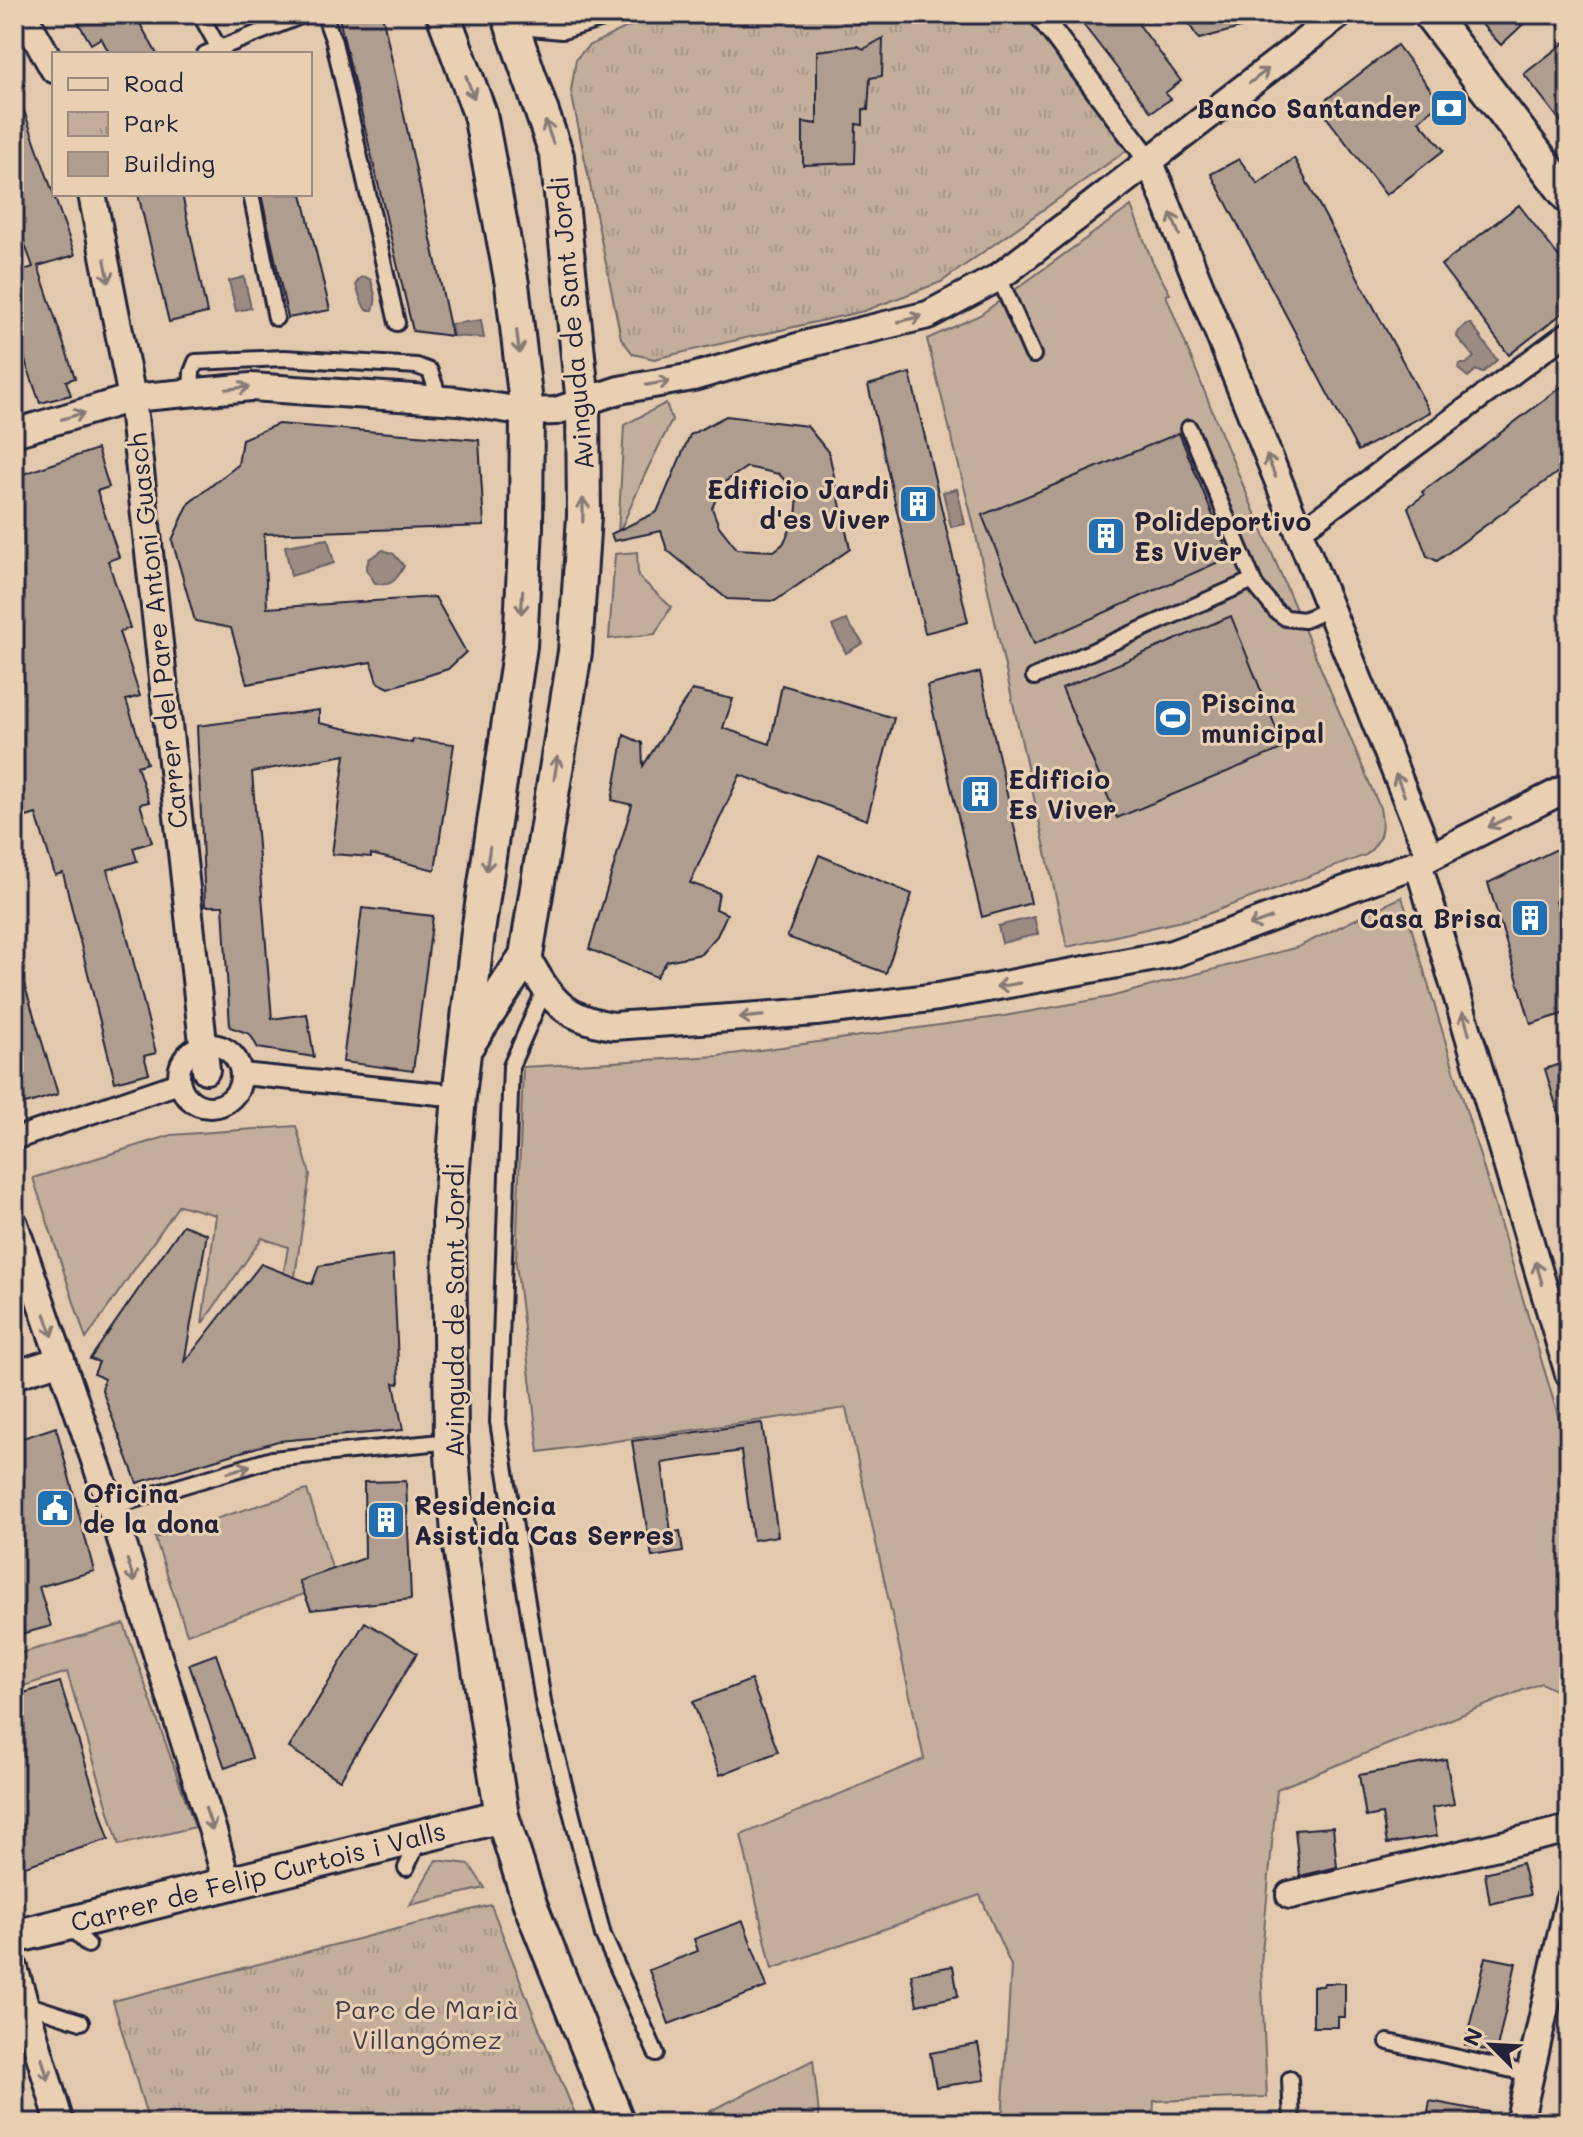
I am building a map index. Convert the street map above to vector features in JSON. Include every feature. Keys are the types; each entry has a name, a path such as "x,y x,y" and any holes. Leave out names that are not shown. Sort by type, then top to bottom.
{"street":[{"path":"23,14 52,65"},
{"name":"Avinguda de Sant Jordi","path":"443,14 480,114 512,284 527,412 526,527 520,646 478,932 449,1214 451,1441 458,1534 502,1816 530,1904 618,2123"},
{"path":"509,17 562,25 599,14"},
{"path":"1039,14 1149,160 1329,609 1424,860 1569,1374"},
{"path":"14,433 132,398 251,387 440,400 527,412 556,411 619,390 693,377 815,342 928,315 999,277 1340,14"},
{"path":"1430,14 1569,197"},
{"name":"Avinguda de Sant Jordi","path":"465,1049 526,956 575,652 584,516 583,403 557,156 509,17"},
{"name":"Carrer del Pare Antoni Guasch","path":"92,196 132,398 204,1057"},
{"path":"1298,533 1569,332"},
{"path":"526,956 545,989 559,1005 584,1021 613,1026 772,1016 938,997 1172,954 1424,860 1569,787"},
{"path":"221,1046 236,1057 242,1074 235,1096 215,1108 192,1102 179,1083 179,1067 189,1053 204,1057 221,1046"},
{"path":"242,1074 459,1096"},
{"path":"14,1139 179,1083"},
{"path":"14,1224 111,1507 227,1884"},
{"path":"14,1375 61,1360"},
{"name":"Carrer de Felip Curtois i Valls","path":"14,1937 77,1934 227,1884 502,1816"},
{"path":"1290,1895 1561,1831 1569,1833"},
{"path":"1519,2123 1569,1901"},
{"path":"14,1968 60,2123"}],"lane":[{"path":"200,14 222,51 306,14"},
{"path":"324,14 334,42 397,323"},
{"path":"251,196 276,318"},
{"path":"999,277 1033,355"},
{"path":"1189,428 1253,580 1276,611 1286,618 1304,620 1329,609"},
{"path":"1034,677 1253,580"},
{"path":"545,989 511,1066 498,1422 544,1707 603,1935 656,2053"},
{"path":"111,1507 272,1459 451,1441"},
{"path":"406,1868 416,1837"},
{"path":"26,2004 81,2022"},
{"path":"1388,2042 1530,2074"},
{"path":"1290,2079 1292,2123"}],"green space":[{"path":"654,14 1026,14 1127,150 941,282 864,311 654,359 633,354 621,338 571,91 576,59 588,46"},
{"path":"1131,206 1153,263 1170,294 1166,295 1221,433 1380,808 1382,828 1379,840 1366,855 1199,917 1067,947 973,522 927,339 980,315"},
{"path":"666,403 672,420 618,535 624,425"},
{"path":"637,552 638,576 671,607 655,634 609,639 615,554"},
{"path":"1402,897 1569,1452 1569,1697 1541,1683 1277,1789 1261,1964 1267,2097 1154,2101 1153,2123 1002,2123 1011,1966 980,1895 772,1969 741,1835 924,1759 846,1408 539,1452 516,1263 523,1067 718,1056 1004,1016 1110,997 1298,947"},
{"path":"296,1126 310,1174 288,1324 271,1349 288,1247 262,1238 202,1324 216,1215 179,1205 86,1339 33,1178 171,1135"},
{"path":"307,1490 337,1583 187,1634 155,1538"},
{"path":"124,1624 195,1827 119,1845 67,1672 14,1689 14,1655"},
{"path":"436,1860 469,1864 485,1888 410,1905"},
{"name":"Parc de Marià Villangómez","path":"491,1905 579,2123 149,2123 113,2001"},
{"path":"813,2060 820,2123 686,2123"}],"shaded area":[{"path":"244,277 251,308 236,311 229,281"},
{"path":"365,277 371,280 374,292 373,310 366,310 356,284"},
{"path":"481,320 484,338 453,336 451,324"},
{"path":"1466,324 1471,324 1497,360 1482,373 1476,370 1468,377 1458,369 1460,364 1466,364 1474,357 1457,337"},
{"path":"957,489 965,524 951,527 943,492"},
{"path":"328,539 334,563 291,576 285,546"},
{"path":"383,550 394,554 404,566 396,578 385,584 375,583 366,569 369,559"},
{"path":"846,620 863,643 846,653 832,626"},
{"path":"1034,917 1038,934 1002,943 998,926"}],"building":[{"path":"73,14 137,14 156,52 109,52 101,38 91,44"},
{"path":"338,14 382,14 452,336 413,331"},
{"path":"1075,14 1131,14 1181,81 1165,93 1171,99 1151,112"},
{"path":"1182,14 1265,14 1266,21 1199,39"},
{"path":"1472,14 1534,14 1501,45"},
{"path":"883,38 882,76 870,78 868,110 863,109 863,125 856,124 855,163 803,165 803,122 817,124 817,51 857,46 864,49"},
{"path":"1569,39 1569,132 1524,74"},
{"path":"1397,45 1440,102 1419,121 1444,150 1386,195 1318,106"},
{"path":"17,91 75,255 38,266 75,378 66,381 71,395 40,403 14,329 14,274 33,267 14,214 14,92"},
{"path":"1294,158 1430,412 1358,451 1211,174 1239,159 1258,184"},
{"path":"138,196 182,196 207,313 169,322"},
{"path":"261,196 302,196 330,310 288,318"},
{"path":"1519,205 1569,270 1569,308 1509,355 1441,265"},
{"name":"Edificio Jardi d'es Viver","path":"910,373 968,622 925,633 868,385"},
{"path":"1569,381 1569,464 1437,561 1427,556 1408,507 1424,495 1422,492"},
{"path":"726,416 807,426 829,453 850,549 775,601 727,599 667,550 661,531 614,541 611,534 657,512 690,435","holes":["747,467 779,474 798,495 796,518 783,544 774,551 737,549 719,526 712,508 723,483"]},
{"path":"278,424 479,440 484,526 264,534 267,608 435,597 466,652 448,669 389,688 377,682 371,662 247,684 231,628 195,621 172,540 189,503 238,465 242,439"},
{"name":"Polideportivo Es Viver","path":"1179,433 1230,557 1034,644 982,515"},
{"path":"97,449 109,487 97,491 119,557 108,561 130,628 119,632 140,696 126,700 147,763 137,766 149,802 140,804 152,842 133,848 137,861 107,870 121,911 156,1053 144,1056 149,1073 115,1082 63,873 55,875 36,814 14,821 14,477"},
{"name":"Piscina municipal","path":"1231,616 1284,748 1117,818 1062,688"},
{"name":"Edificio Es Viver","path":"980,672 1031,903 982,917 927,686"},
{"path":"782,685 894,718 867,820 740,775 690,883 719,893 716,909 727,914 717,936 701,954 667,961 656,977 589,949 632,805 612,800 624,735 642,743 643,766 692,690 733,699 723,728 770,744"},
{"path":"319,710 319,723 412,743 413,739 454,744 435,870 371,854 371,857 332,854 345,755 252,772 272,1019 307,1014 314,1057 258,1048 250,1034 230,1027 223,906 205,906 197,726"},
{"name":"Casa Brisa","path":"1569,843 1569,895 1556,901 1565,936 1569,935 1569,1012 1531,1024 1488,883"},
{"path":"819,855 912,894 886,973 787,937"},
{"path":"362,908 433,916 413,1071 343,1062"},
{"path":"19,967 58,1094 19,1106 14,1090 14,968"},
{"path":"1569,1061 1569,1131 1564,1132 1545,1069"},
{"path":"183,1225 207,1234 184,1363 261,1264 312,1284 319,1266 393,1255 399,1384 394,1383 403,1430 278,1441 137,1483 102,1390 104,1379 94,1374 99,1362 90,1359"},
{"path":"762,1423 778,1536 753,1540 741,1451 662,1463 671,1533 680,1531 683,1552 652,1557 632,1441"},
{"path":"56,1427 94,1571 39,1587 51,1626 14,1636 14,1441"},
{"name":"Residencia Asistida Cas Serres","path":"406,1481 411,1599 311,1610 299,1581 365,1558 364,1482"},
{"path":"365,1622 417,1653 340,1780 289,1748"},
{"path":"216,1654 252,1758 225,1768 189,1664"},
{"path":"751,1680 778,1752 720,1775 693,1702"},
{"path":"60,1682 109,1839 19,1868 14,1851 14,1696"},
{"path":"1446,1759 1454,1804 1432,1808 1437,1836 1387,1844 1382,1814 1366,1817 1359,1775"},
{"path":"1333,1827 1337,1867 1300,1876 1295,1830"},
{"path":"1522,1863 1530,1895 1490,1904 1485,1873"},
{"path":"743,1921 767,1987 669,2024 649,1970 698,1951 694,1939"},
{"path":"1486,1957 1516,1963 1496,2053 1465,2045"},
{"path":"953,1966 958,1996 917,2005 911,1974"},
{"path":"1324,1983 1345,1983 1345,2017 1338,2017 1338,2027 1313,2027 1313,1986 1323,1986"},
{"path":"978,2044 985,2080 936,2087 930,2053"},
{"path":"1430,2101 1489,2112 1488,2123 1426,2123"}],"place":[{"name":"Banco Santander","path":"1449,108"},
{"name":"Edificio Jardi d'es Viver","path":"918,504"},
{"name":"Polideportivo Es Viver","path":"1106,536"},
{"name":"Piscina municipal","path":"1173,718"},
{"name":"Edificio Es Viver","path":"980,794"},
{"name":"Casa Brisa","path":"1530,918"},
{"name":"Oficina de la dona","path":"55,1508"},
{"name":"Residencia Asistida Cas Serres","path":"386,1520"}]}
